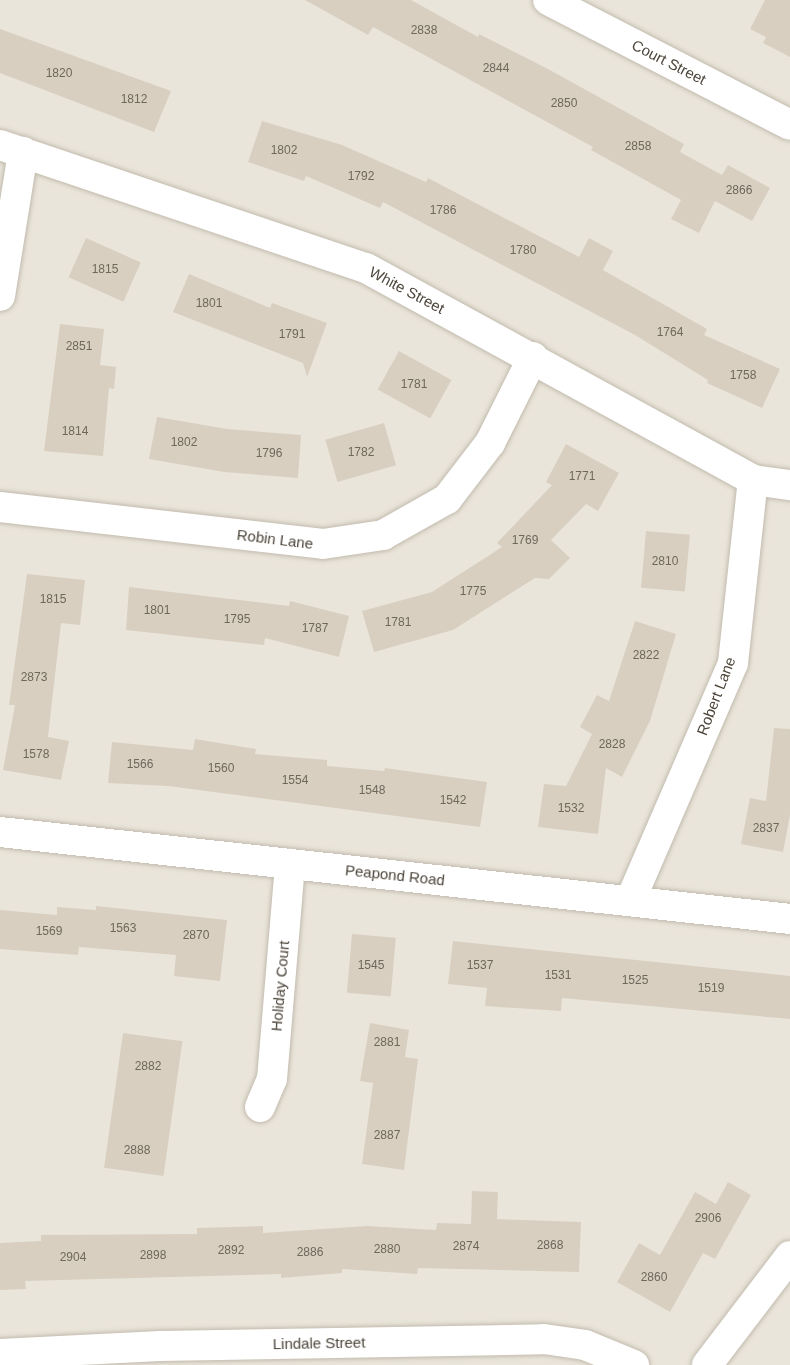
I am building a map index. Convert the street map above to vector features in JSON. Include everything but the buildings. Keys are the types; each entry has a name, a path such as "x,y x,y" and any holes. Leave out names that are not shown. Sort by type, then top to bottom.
{"street":[{"name":"Court Street","path":"548,0 790,124"},
{"path":"0,296 11,148"},
{"name":"White Street","path":"11,148 366,268 533,357 753,480 790,484"},
{"name":"Robin Lane","path":"0,507 323,544 383,535 447,499 490,443 533,357"},
{"name":"Robert Lane","path":"631,899 733,663 753,480"},
{"name":"Peapond Road","path":"0,832 631,899 790,919"},
{"name":"Holiday Court","path":"260,1107 272,1079 290,864"},
{"path":"707,1365 790,1256"},
{"name":"Lindale Street","path":"0,1354 160,1355 544,1339 585,1345 634,1365"}],"shaded area":[{"path":"0,0 790,0 790,1365 0,1365"}]}
